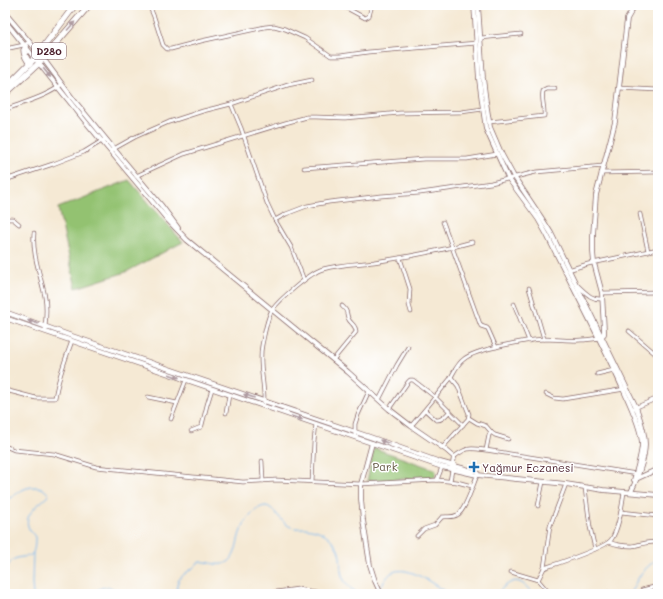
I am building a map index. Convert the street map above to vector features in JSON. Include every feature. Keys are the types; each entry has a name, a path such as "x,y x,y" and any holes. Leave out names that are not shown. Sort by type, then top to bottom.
{"highway":[{"name":"D280","path":"5,94 41,56 75,5"},
{"name":"D280","path":"41,56 89,5"},
{"path":"24,44 24,54 30,64"},
{"name":"D280","path":"5,88 30,64 37,61"}],"street":[{"path":"149,5 163,45 167,49 274,26 305,38 331,56 477,43"},
{"path":"341,5 366,18 369,16 372,5"},
{"path":"474,5 479,78 486,128 499,153 551,233 567,271 576,284 594,325"},
{"path":"478,5 483,78 489,122 508,178 538,219 567,271 625,389 644,432 646,444 631,492"},
{"path":"411,426 451,377 464,358 496,347 529,341 544,339 581,340 600,337 604,334 602,293 594,263 593,252 596,195 613,132 627,19 635,5"},
{"path":"5,13 24,44 41,56 60,86"},
{"path":"5,21 134,177 161,205 187,240 333,360 389,409 442,447 454,458"},
{"path":"481,38 521,34"},
{"path":"5,49 24,44"},
{"path":"112,150 135,137 169,122 202,111 231,104 288,85 312,80"},
{"path":"10,108 48,93 60,86"},
{"path":"619,88 658,90"},
{"path":"489,122 544,116 543,91 555,89"},
{"path":"231,104 244,136 267,204 291,248 304,280"},
{"path":"134,177 184,154 307,117 344,118 400,113 461,112 483,110"},
{"path":"5,180 54,164 84,152 103,140"},
{"path":"304,168 384,162 467,159 499,153"},
{"path":"275,220 307,206 491,183 536,172 603,166"},
{"path":"602,173 658,172"},
{"path":"640,214 648,251"},
{"path":"5,219 13,219 20,224"},
{"path":"443,222 480,324 488,329 496,347"},
{"path":"34,233 34,250 45,299 45,332"},
{"path":"264,406 260,357 269,317 272,310 304,280 322,269 400,258 452,248 472,242"},
{"path":"567,271 594,263 658,249"},
{"path":"400,258 410,290 409,305 411,312"},
{"path":"576,284 592,298 602,299"},
{"path":"529,288 544,339"},
{"path":"602,293 658,292"},
{"path":"514,304 529,341"},
{"path":"333,360 356,332 355,327 349,320 347,312 342,306"},
{"path":"5,312 355,432 453,468 489,476 658,495"},
{"path":"5,318 442,467 453,468"},
{"path":"594,325 604,322"},
{"path":"629,331 658,356"},
{"path":"600,337 614,370 625,389"},
{"path":"5,390 36,398 55,398 64,361 72,341"},
{"path":"379,400 408,347"},
{"path":"653,351 658,348"},
{"path":"597,374 614,370"},
{"path":"442,447 469,418 469,414 458,386 451,377"},
{"path":"171,419 186,380"},
{"path":"389,409 408,382 410,380 414,380 435,397 463,425"},
{"path":"192,431 201,427 202,425 212,389"},
{"path":"546,394 554,398 563,399 625,389"},
{"path":"354,437 355,424 369,391"},
{"path":"226,413 229,394"},
{"path":"148,396 177,403"},
{"path":"634,408 658,398"},
{"path":"425,410 436,420 442,419 450,411"},
{"path":"469,418 486,426 496,435 508,439"},
{"path":"312,482 316,424"},
{"path":"486,450 491,432"},
{"path":"372,443 361,484 361,499 370,565 381,594"},
{"path":"5,446 14,450 54,454 96,467 242,482 276,480 361,484 437,480 450,481 472,486"},
{"path":"450,481 454,458 466,449 471,448 636,477 658,469"},
{"path":"262,461 263,481"},
{"path":"437,480 442,467"},
{"path":"417,536 424,528 435,525 442,517 453,517 459,515 477,474"},
{"path":"538,506 543,482"},
{"path":"538,580 544,568 550,526 566,484"},
{"path":"585,488 590,527 595,549"},
{"path":"544,568 595,549 609,542 613,536 621,512 624,492"},
{"path":"621,512 658,516"},
{"path":"609,542 630,546 648,542 658,543"},
{"path":"511,572 538,580 550,594"},
{"path":"642,590 658,586"},
{"path":"261,594 298,589 326,594"}],"green space":[{"path":"129,180 183,242 126,272 76,288 58,208"},
{"name":"Park","path":"374,448 436,470 435,477 367,481"}],"waterway":[{"path":"5,500 31,487 41,488 49,495 28,517 27,521 30,531 35,537 35,546 32,554 12,561 5,574"},
{"path":"177,594 177,584 180,578 198,563 227,563 234,555 241,531 246,521 255,510 266,506 272,509 291,527 315,530 330,538 339,552 341,573 344,581 353,590 360,594"},
{"path":"33,553 33,594"},
{"path":"630,594 641,574 658,559"},
{"path":"379,587 391,573 405,571 413,573 429,581 449,594"},
{"path":"496,594 506,585 515,581 523,584 533,594"},
{"path":"92,594 103,587 109,587 121,594"},
{"path":"365,594 368,594 376,589"}],"place":[{"name":"Yağmur Eczanesi","path":"474,467"}]}
